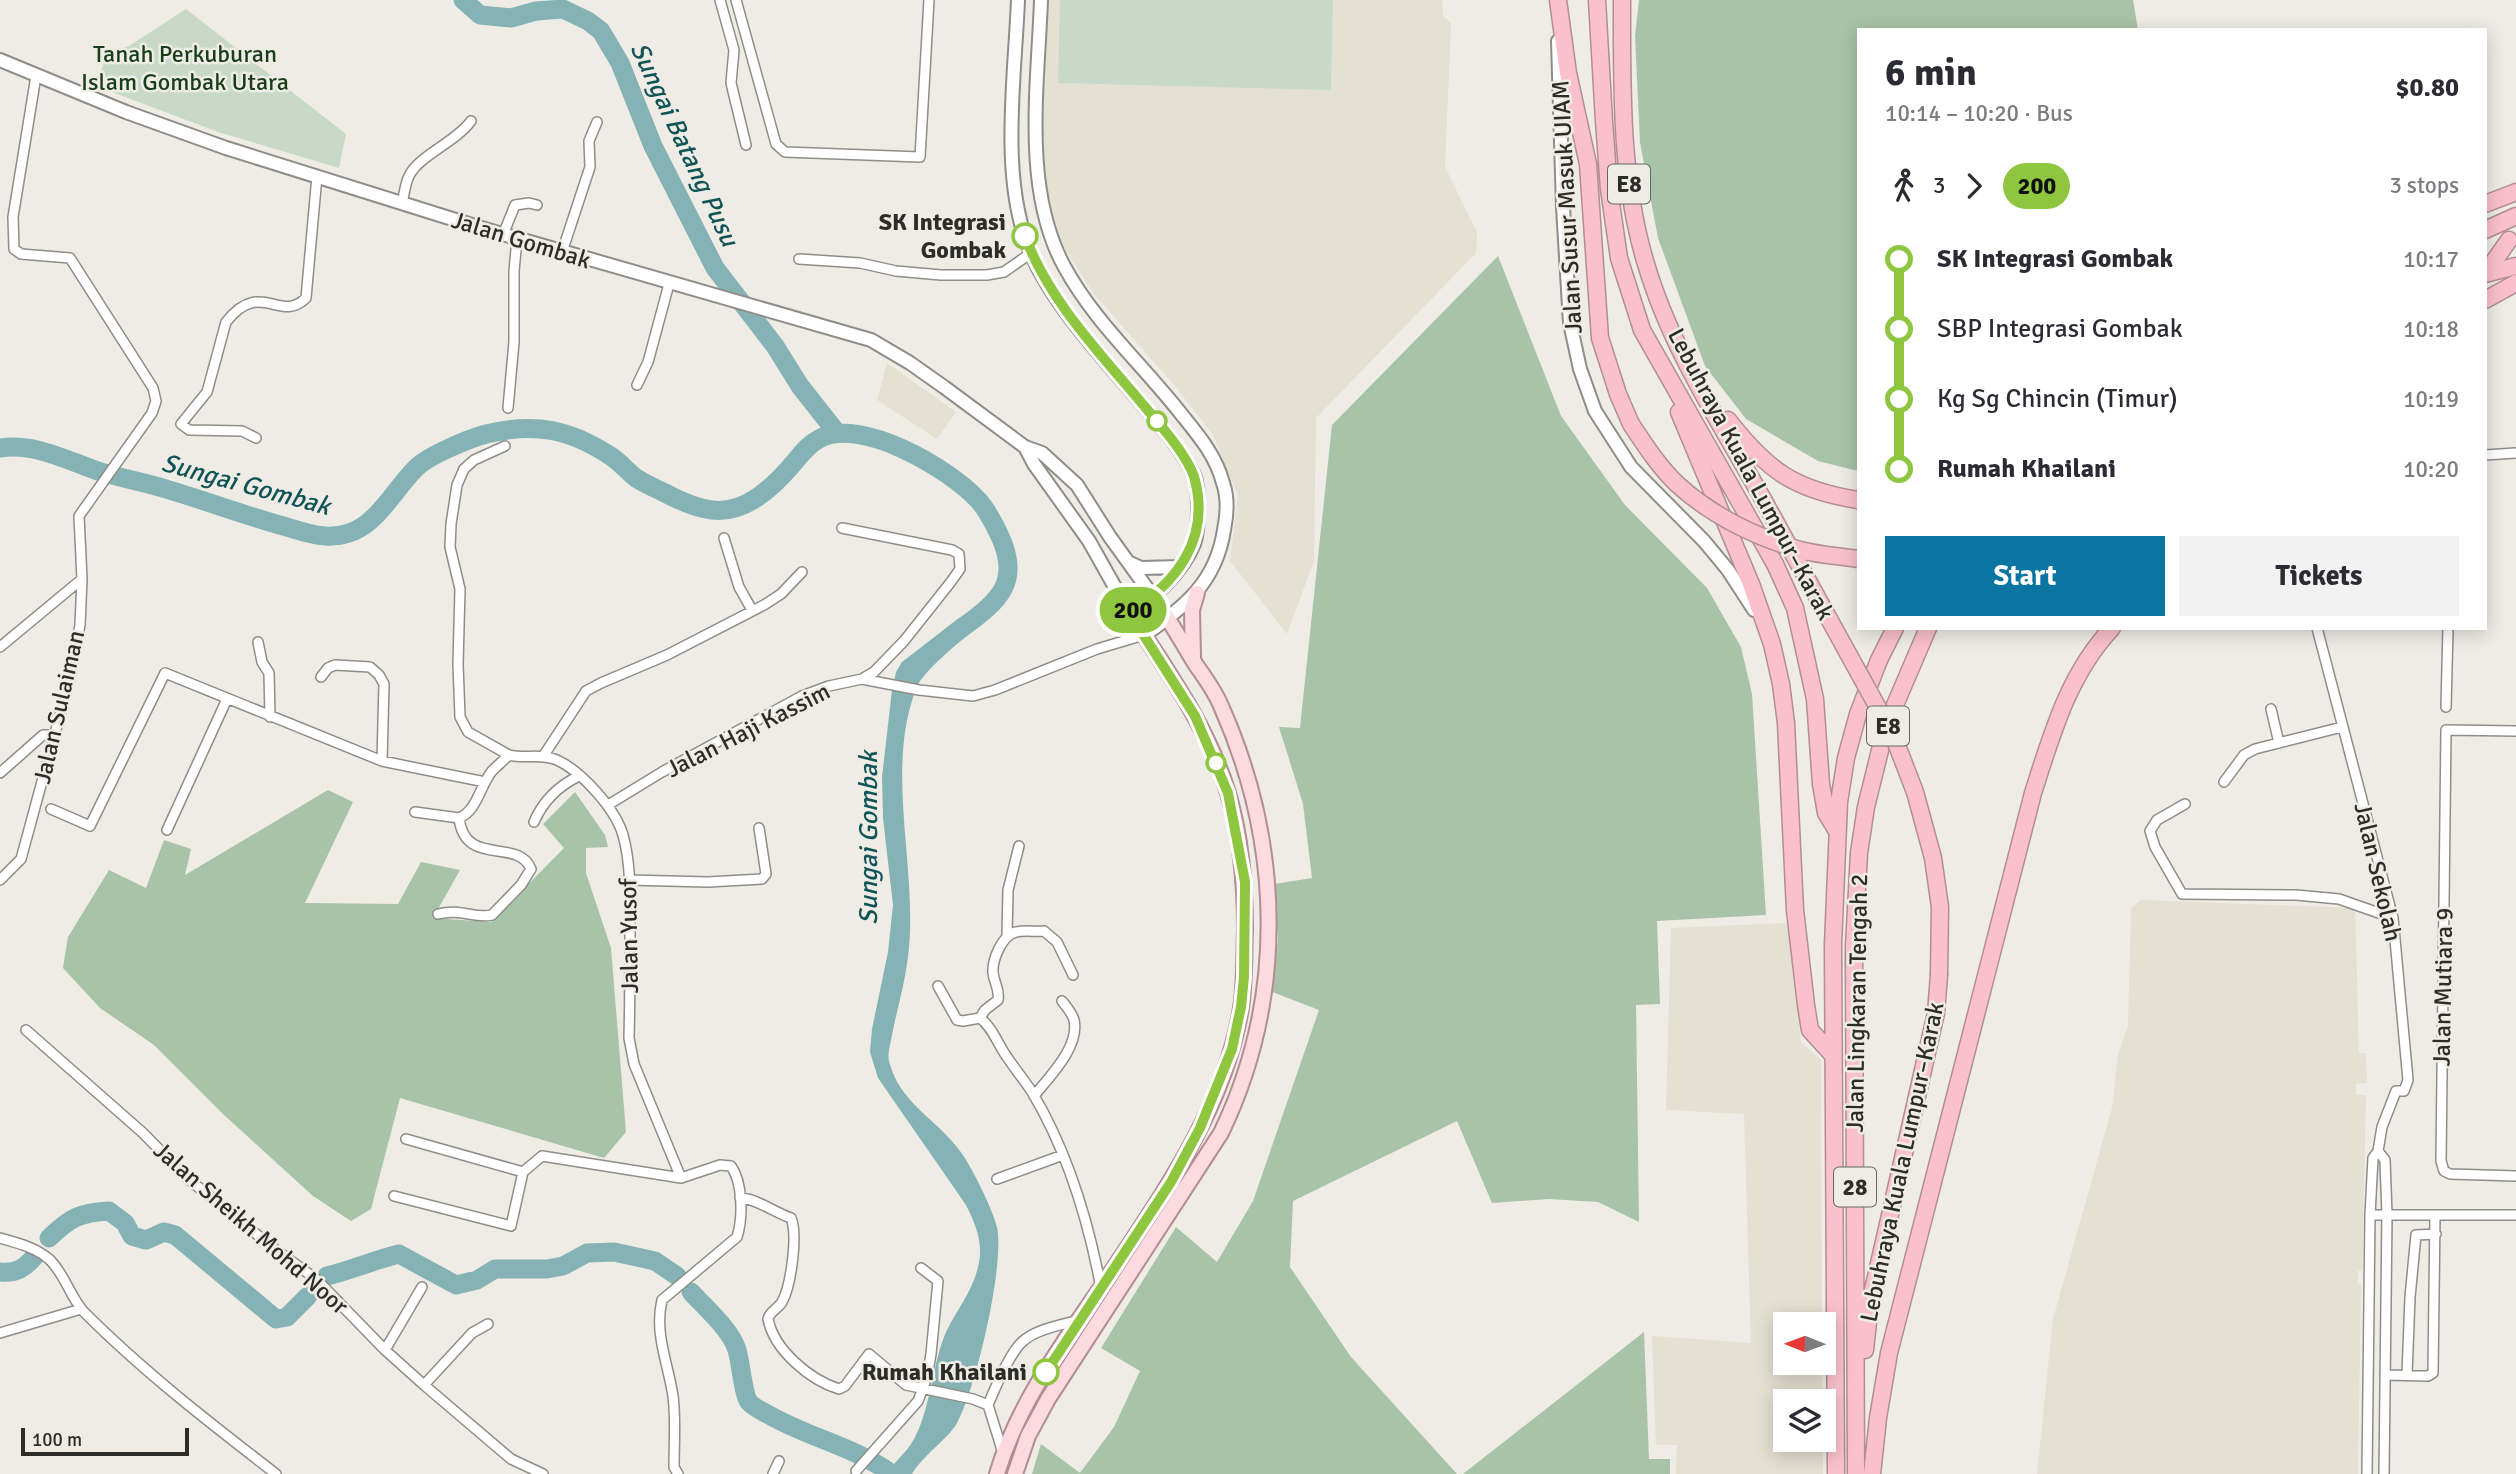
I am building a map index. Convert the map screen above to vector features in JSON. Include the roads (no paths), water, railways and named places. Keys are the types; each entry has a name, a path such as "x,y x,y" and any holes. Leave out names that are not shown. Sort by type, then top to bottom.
{"highway":[{"path":"1557,0 1568,73 1588,164 1600,338 1631,424 1651,454 1676,483 1699,502 1728,520 1801,550 1857,559"},
{"path":"1594,268 1596,0"},
{"name":"Lebuhraya Kuala Lumpur–Karak","path":"1596,0 1606,148 1619,258 1642,330 1775,564 1795,608 1815,699 1821,784 1826,813 1838,831"},
{"name":"Lebuhraya Kuala Lumpur–Karak","path":"1622,0 1628,180 1646,264 1683,359 1893,735 1915,792 1933,858 1938,895 1939,975 1936,1013 1870,1303 1856,1428"},
{"path":"2487,203 2516,192"},
{"path":"2487,229 2516,216"},
{"path":"2487,251 2513,239"},
{"path":"2487,272 2513,239"},
{"path":"2487,274 2516,267"},
{"path":"2487,299 2516,283"},
{"path":"1642,330 1717,499 1772,644 1786,723 1795,910 1806,1005 1811,1030 1833,1055"},
{"path":"1683,359 1699,376 1714,402 1747,444 1783,477 1826,495 1857,500"},
{"name":"Jalan Lingkaran Tengah 2","path":"1836,1474 1833,945 1838,831 1846,758 1858,714 1894,630"},
{"name":"Jalan Lingkaran Tengah 2","path":"1856,1474 1854,946 1859,853 1866,807 1886,726 1927,630"},
{"path":"1872,1474 1889,1353 2033,793 2063,703 2110,630"}],"main road":[{"path":"1018,0 1012,179 1019,220 1031,253 1045,279 1079,327 1160,424 1195,478 1198,522 1194,544 1154,597 1129,612"},
{"path":"1041,0 1037,174 1043,213 1064,265 1096,313 1205,444 1224,485 1227,515 1223,541 1217,561 1197,593 1192,610 1193,660"},
{"name":"Jalan Susur Masuk UIAM","path":"1557,0 1567,284 1570,323 1580,369 1595,411 1631,467 1689,525 1728,570 1748,598 1772,644"},
{"name":"Jalan Gombak","path":"0,60 226,148 503,235 871,340 944,387 1025,447 1042,453 1077,485 1168,619 1220,703 1232,732 1251,786 1264,842 1268,880 1268,958 1262,1013 1235,1103 1221,1133 1048,1399 1028,1436 1015,1474"},
{"name":"Jalan Gombak","path":"997,1474 1013,1429 1034,1390 1171,1182 1203,1123 1232,1049 1244,977 1245,882 1228,793 1195,716 1129,612 1089,541 1034,464 1025,447"},
{"path":"1130,563 1140,568 1179,567"},
{"path":"1144,635 1168,619 1197,593"}],"street":[{"path":"720,0 734,50 732,83 746,145"},
{"path":"736,0 776,144 785,152 920,157 929,0"},
{"name":"Jalan Sulaiman","path":"0,880 21,859 70,678 78,638 82,579 79,516 152,412 156,401 153,388 70,258 21,254 14,248 13,217 36,76"},
{"path":"402,204 409,176 416,166 463,132 471,121"},
{"path":"562,252 590,167 589,141 597,122"},
{"path":"256,438 242,431 190,430 181,424 207,392 226,322 232,315 250,301 258,300 287,307 299,305 306,298 317,176"},
{"path":"503,235 516,205 537,205"},
{"path":"508,408 514,342 517,239"},
{"path":"799,259 860,263 896,271 941,275 987,275 1004,272 1031,253"},
{"path":"637,385 648,362 669,284"},
{"name":"Jalan Yusof","path":"505,446 474,460 464,469 457,485 450,547 460,589 460,718 468,732 509,755 544,755 568,765 608,805 622,832 629,880 629,1038 634,1063 681,1178"},
{"path":"2487,455 2516,453"},
{"name":"Jalan Haji Kassim","path":"608,805 753,721 802,696 829,686 862,679 874,672 904,640 960,569 960,554 952,550 842,528"},
{"path":"723,538 739,587 752,610"},
{"path":"544,755 586,691 601,682 667,655 752,610 781,594 803,572"},
{"path":"0,647 82,579"},
{"name":"Jalan Sekolah","path":"2318,630 2393,918 2407,1080 2404,1091 2396,1091 2382,1127 2378,1151 2373,1158 2367,1474"},
{"path":"2446,707 2448,630"},
{"path":"862,679 919,690 973,696 995,690 1097,649 1144,635"},
{"path":"258,642 262,662 269,673 270,717"},
{"path":"321,677 328,668 335,665 370,667 379,675 384,684 382,761"},
{"path":"51,809 90,827 165,673 382,761 485,782"},
{"path":"167,830 227,699"},
{"path":"2271,709 2280,743"},
{"path":"2224,782 2244,755 2255,749 2343,727"},
{"name":"Jalan Mutiara 9","path":"2516,731 2446,730 2441,1165 2444,1171 2451,1174 2516,1176"},
{"path":"0,773 43,734 54,736"},
{"path":"415,812 458,818 464,816 474,804 485,782 509,755"},
{"path":"534,822 539,809 552,794 579,776"},
{"path":"2185,804 2157,820 2150,831 2155,846 2182,894 2296,895 2339,899 2393,918"},
{"path":"438,914 464,911 485,917 492,915 521,885 531,869 529,863 517,855 470,844 460,830 458,818"},
{"path":"629,880 708,882 762,879 766,874 759,828"},
{"path":"938,986 947,1007 957,1020 979,1018 998,1000 999,990 993,977 992,964 1007,936 1008,890 1019,846"},
{"path":"1007,936 1014,932 1044,931 1057,942 1073,975"},
{"path":"1034,1096 1068,1049 1073,1037 1074,1019 1062,1001"},
{"path":"979,1018 993,1031 1056,1137 1086,1217 1101,1288"},
{"name":"Jalan Sheikh Mohd Noor","path":"26,1030 143,1133 187,1178 316,1279 385,1350 424,1385 511,1459 543,1474"},
{"path":"406,1139 523,1172"},
{"path":"2378,1151 2385,1160 2387,1215 2384,1474"},
{"path":"998,1179 1063,1155"},
{"path":"394,1196 511,1226 523,1172 542,1156 681,1178 720,1165 732,1166 736,1172 740,1198 741,1226 737,1237 694,1276 662,1300 659,1313 659,1331 673,1398 674,1467 678,1474"},
{"path":"740,1198 749,1197 768,1210 791,1218 795,1228 790,1275 782,1302 769,1314 768,1319 781,1347 796,1364 839,1389 845,1387 869,1354 906,1385 973,1399 988,1405"},
{"path":"2370,1215 2516,1215"},
{"path":"2385,1375 2428,1376 2433,1373 2435,1215"},
{"path":"2407,1376 2416,1235 2435,1234"},
{"path":"0,1238 30,1247 49,1259 62,1275 81,1309 168,1390 276,1474"},
{"path":"858,1467 909,1413 924,1389 931,1354 939,1281 920,1268"},
{"path":"385,1350 422,1287"},
{"path":"0,1333 81,1309"},
{"path":"1003,1453 988,1405 1014,1352 1022,1341 1051,1327 1080,1320"},
{"path":"424,1385 472,1333 488,1324"},
{"path":"773,1474 779,1461"},
{"path":"2368,1461 2384,1462"}],"water":[{"name":"Sungai Gombak","path":"959,618 974,628 933,666 920,682 907,721 902,788 910,924 907,967 889,1058 901,1088 951,1140 975,1177 997,1227 997,1269 980,1356 957,1423 912,1474 888,1474 918,1432 942,1343 972,1284 980,1259 978,1235 966,1205 878,1078 870,1052 872,1029 888,952 893,905 883,818 882,777 892,690 896,672 902,662"}],"waterway":[{"name":"Sungai Batang Pusu","path":"463,0 480,15 511,18 536,11 563,9 588,21 601,31 620,63 653,146 715,268 837,433"},
{"name":"Sungai Gombak","path":"0,448 38,450 106,473 325,536 342,535 368,523 417,467 431,457 469,440 504,430 552,430 567,434 597,447 646,484 688,504 712,510 736,508 757,498 784,474 807,447 819,439 836,434 857,434 903,449 947,474 981,503 998,532 1006,552 1006,583 990,606 949,638"},
{"path":"49,1238 76,1217 109,1211 125,1223 132,1236 146,1240 164,1232 175,1235 276,1319 287,1317 308,1296"},
{"path":"327,1276 399,1254 456,1285 477,1280 495,1269 547,1269 563,1266 587,1253 614,1252 655,1261 677,1276"},
{"path":"0,1272 20,1269 35,1256"},
{"path":"691,1292 717,1319 734,1342 745,1392 751,1404 786,1424 863,1457 892,1474"}],"place":[{"name":"SK Integrasi Gombak","path":"1025,236"},
{"name":"Rumah Khailani","path":"1046,1372"}],"park label":[{"name":"Tanah Perkuburan Islam Gombak Utara","path":"185,68"}]}
